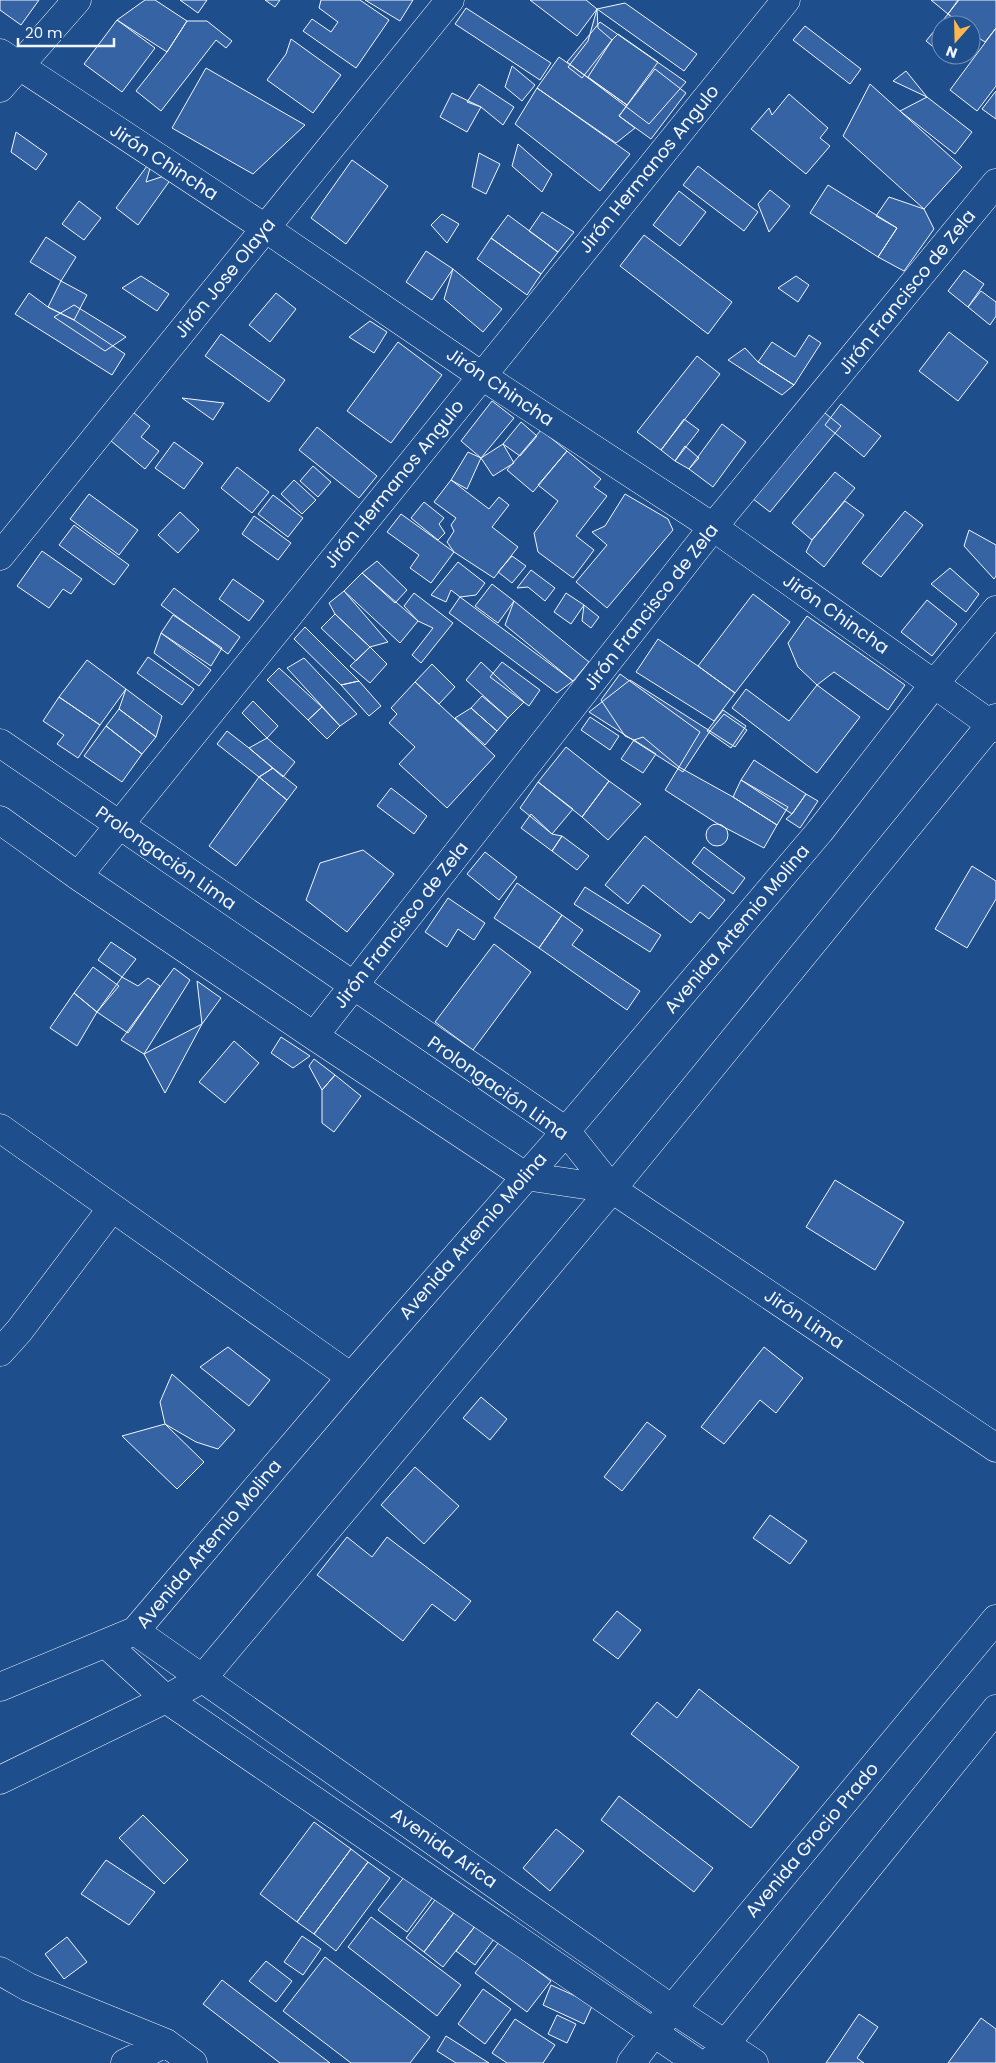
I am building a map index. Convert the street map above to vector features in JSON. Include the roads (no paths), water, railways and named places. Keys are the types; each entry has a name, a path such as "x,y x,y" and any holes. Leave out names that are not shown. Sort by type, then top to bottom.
{"street":[{"path":"0,88 9,60 76,0"},
{"name":"Jirón Jose Olaya","path":"0,556 450,0"},
{"name":"Jirón Hermanos Angulo","path":"78,876 786,0"},
{"name":"Jirón Chincha","path":"9,60 265,228 482,376 713,527 994,723"},
{"name":"Jirón Francisco de Zela","path":"314,1036 713,527 996,183"},
{"name":"Avenida Artemio Molina","path":"0,1687 136,1631 351,1377 566,1131 820,831 935,683 996,610"},
{"path":"0,1780 166,1699 202,1679 612,1189 994,723"},
{"name":"Prolongación Lima","path":"0,743 353,987 566,1131 612,1189"},
{"path":"0,820 78,876 525,1176 612,1189"},
{"path":"0,1128 351,1377"},
{"name":"Jirón Lima","path":"612,1189 996,1448"},
{"path":"0,1352 19,1331 112,1208"},
{"name":"Avenida Grocio Prado","path":"631,2063 672,2009 996,1619"},
{"name":"Avenida Arica","path":"136,1631 672,2009 718,2053 754,2063"},
{"name":"Avenida Arica","path":"106,1644 166,1699 698,2063"},
{"path":"718,2053 996,1710"},
{"path":"0,1971 28,1987 166,2043 193,2063"},
{"path":"125,2063 166,2043"}]}
